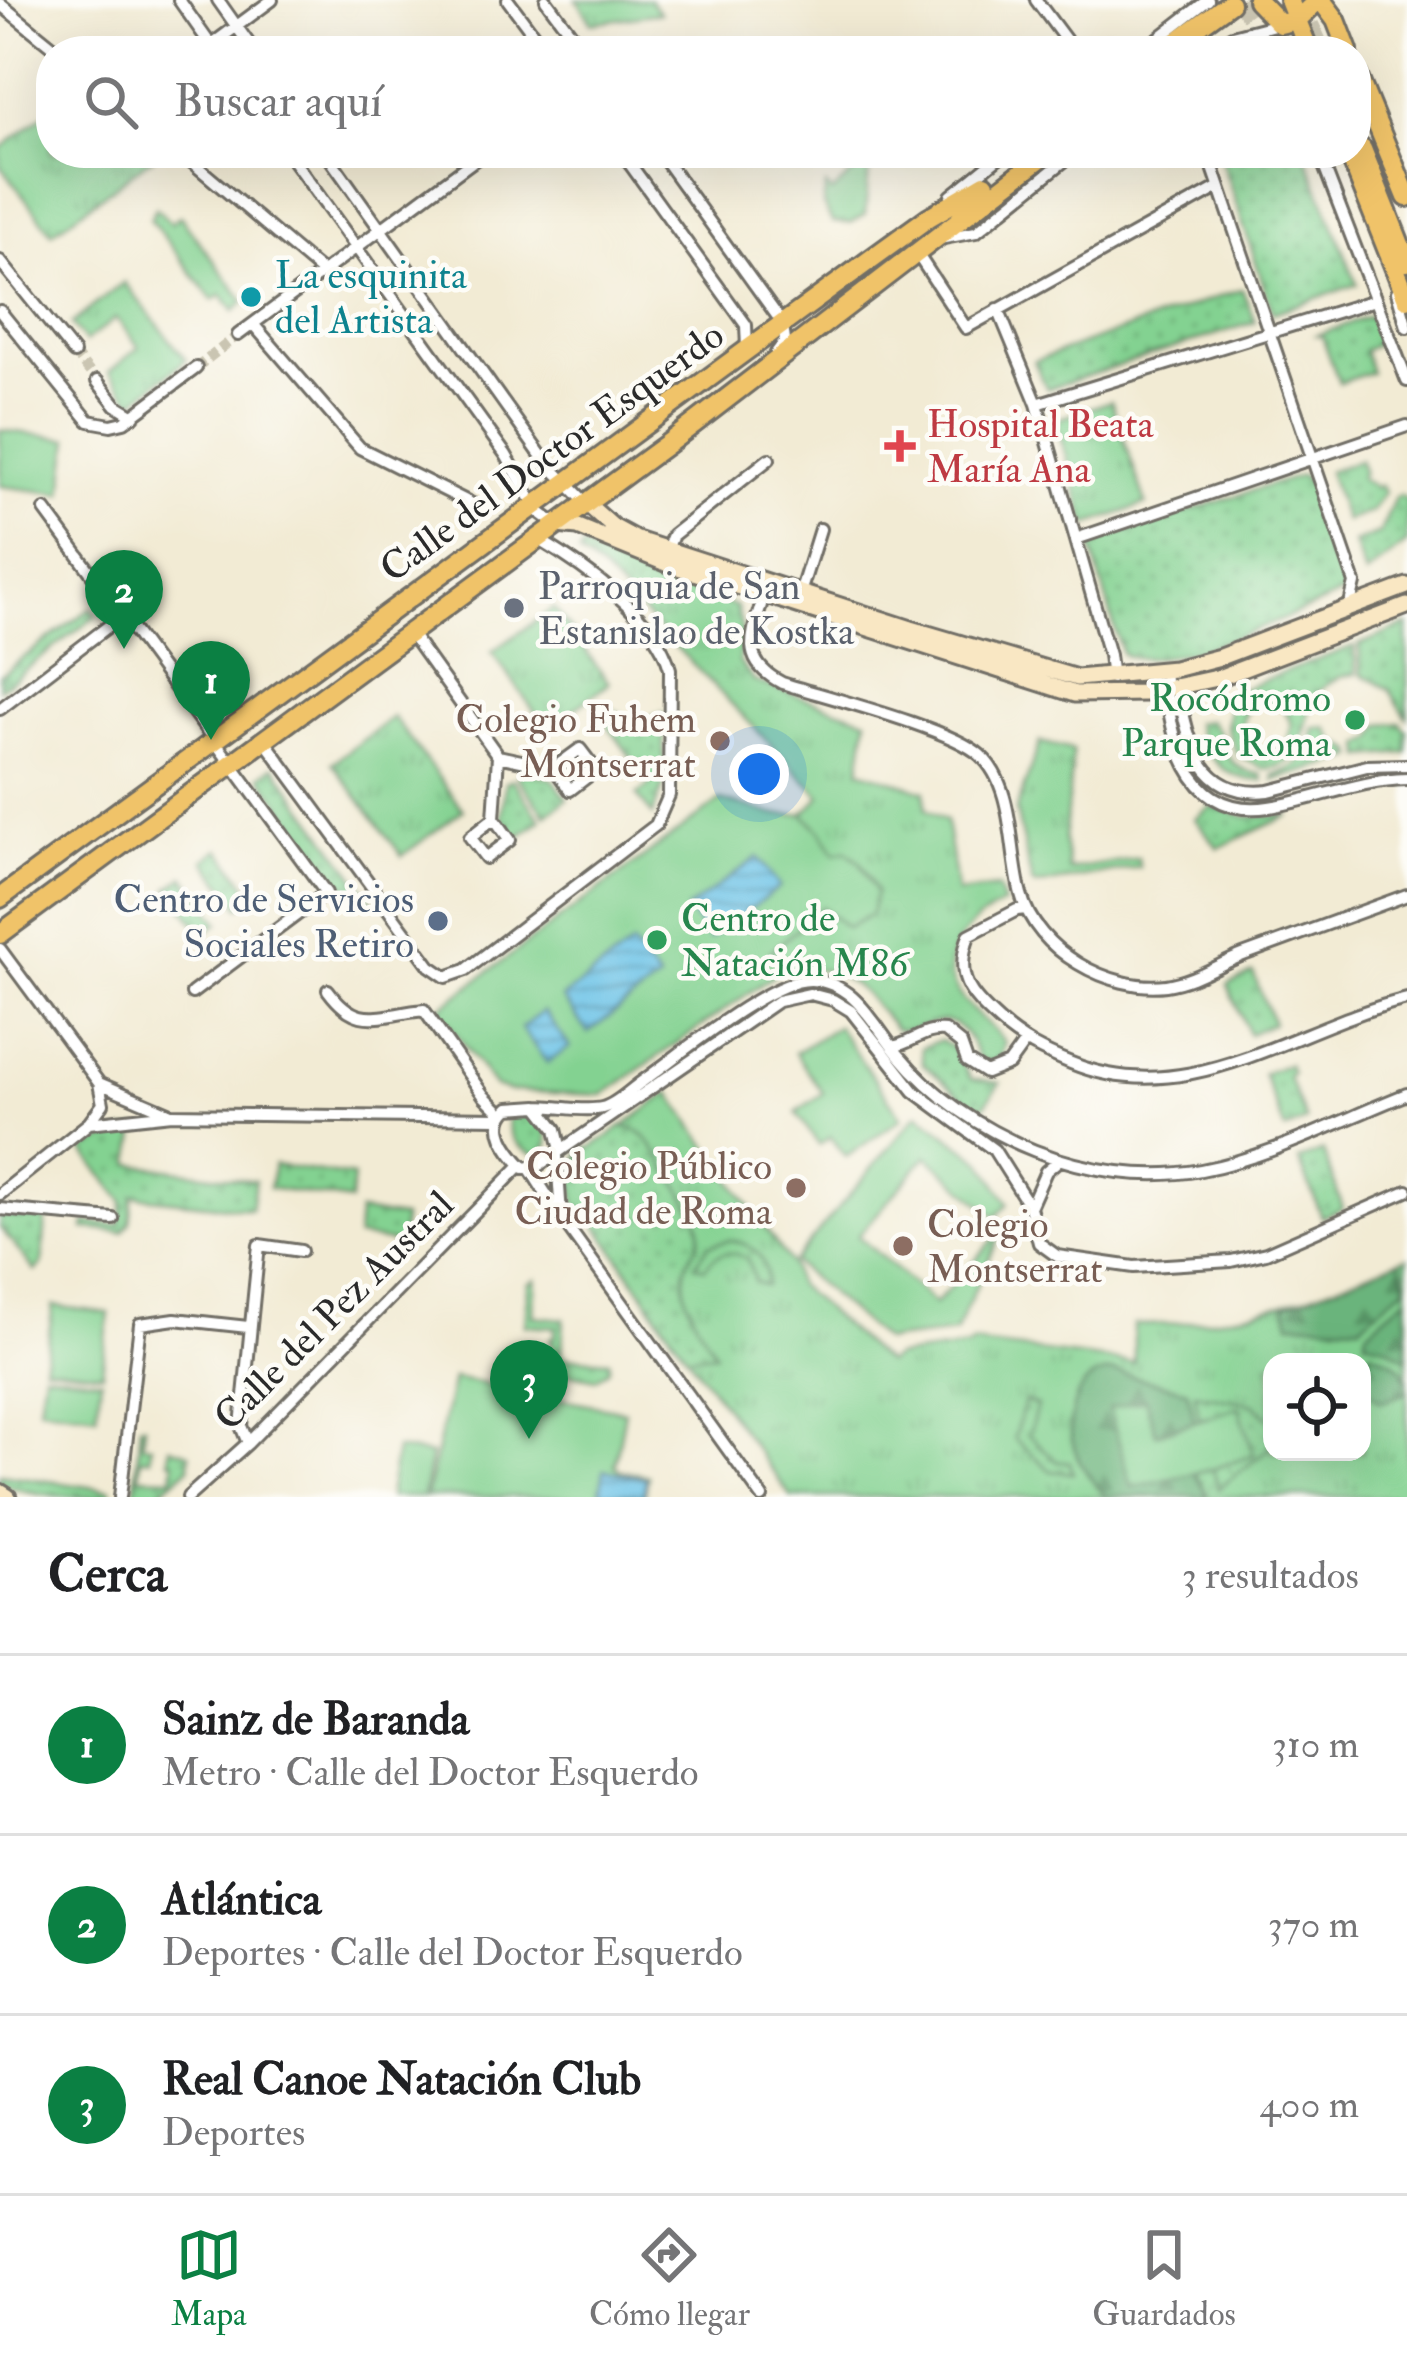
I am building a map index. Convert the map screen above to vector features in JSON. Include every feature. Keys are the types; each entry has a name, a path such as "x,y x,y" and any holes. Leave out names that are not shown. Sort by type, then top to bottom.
{"main road":[{"path":"1257,0 1288,22 1298,36"},
{"path":"1288,0 1288,22"},
{"path":"1288,22 1320,0 1342,36"},
{"path":"1189,36 1233,8"},
{"path":"1202,36 1233,8"},
{"path":"1371,109 1407,197"},
{"name":"Calle del Doctor Esquerdo","path":"0,898 929,217 1007,168"},
{"name":"Calle del Doctor Esquerdo","path":"0,934 754,379 1026,168"},
{"path":"1361,168 1407,299"},
{"path":"1364,168 1407,262"},
{"path":"393,609 411,634"}],"street":[{"path":"179,0 202,36"},
{"path":"218,0 243,36"},
{"path":"225,36 272,0"},
{"path":"508,0 535,36"},
{"path":"546,0 573,36"},
{"path":"1036,0 1063,36"},
{"path":"1161,36 1208,0"},
{"path":"0,4 39,36"},
{"path":"1232,36 1288,22"},
{"path":"199,168 322,272"},
{"path":"299,168 493,437 545,520 557,525 578,527 638,552 764,588 800,593 1060,676 1169,670 1220,657 1407,584"},
{"path":"337,168 545,461 618,531 764,588 1055,690 1113,696 1170,696 1407,606"},
{"path":"238,335 464,168"},
{"path":"633,168 746,325 749,342 743,354"},
{"path":"671,168 783,324 785,341 754,379"},
{"name":"Calle del Doctor Esquerdo","path":"929,217 986,168"},
{"name":"Calle del Doctor Esquerdo","path":"936,239 976,232 1056,168"},
{"path":"1213,168 1356,585 1367,594 1407,584"},
{"path":"1325,168 1407,382"},
{"path":"918,255 966,328 1219,187"},
{"path":"1384,243 1407,327"},
{"path":"0,261 74,353"},
{"path":"27,295 1,313 89,422 111,425 134,416 196,368"},
{"path":"1037,404 1375,300"},
{"path":"998,310 1037,404 1112,676 1113,696"},
{"path":"253,324 360,448 484,510"},
{"path":"97,381 116,405 134,416"},
{"path":"1076,539 1407,425"},
{"path":"667,549 673,535 769,459"},
{"path":"46,510 326,893 192,994"},
{"path":"800,593 820,529"},
{"path":"264,740 430,966 446,976 466,970 648,835 669,794 670,669 665,651 607,586 538,539"},
{"path":"1347,611 1356,585"},
{"path":"764,588 751,653 760,670 782,683 960,742 992,767 1001,789 1026,909 1061,951 1081,965 1129,984 1162,986 1190,980 1235,958 1407,895"},
{"path":"0,709 123,615"},
{"path":"411,634 498,756 494,818"},
{"path":"1169,670 1174,746 1189,772 1216,797 1236,805 1270,807 1348,786 1407,779"},
{"path":"1202,681 1187,693 1183,711 1188,740 1197,760 1230,787 1253,793 1367,766 1407,765"},
{"path":"1170,696 1183,711"},
{"path":"498,756 554,768"},
{"path":"1026,909 969,935 960,968 965,982 982,1006 1025,1042 1088,1070 1151,1081 1212,1071 1348,1016 1407,999"},
{"path":"0,949 99,1083 103,1104 88,1123 0,1194"},
{"path":"762,1497 498,1126 509,1108 608,1106 769,992 789,983 827,983 850,995 956,1109 1059,1160 1147,1173 1199,1171 1407,1094"},
{"path":"328,990 355,1017 424,1010 500,1116"},
{"path":"525,1167 559,1153 700,1052 788,997 810,994 843,1005 914,1091 1002,1160 1030,1207 1040,1243 1057,1256 1120,1267 1178,1267 1266,1253 1407,1191"},
{"path":"899,1050 930,1031 945,1031 961,1044 967,1061 986,1073 1009,1064 1025,1042"},
{"path":"896,1071 899,1050"},
{"path":"99,1083 172,1114"},
{"path":"538,1106 556,1130 562,1219"},
{"path":"88,1123 172,1114 500,1116"},
{"path":"1002,1160 1012,1156 1017,1143"},
{"path":"1030,1207 1046,1171 1059,1160"},
{"name":"Calle del Pez Austral","path":"188,1497 525,1167"},
{"path":"0,1209 112,1219"},
{"path":"248,1443 241,1426 260,1245 302,1251"},
{"path":"120,1497 140,1324 175,1318 248,1327"},
{"path":"0,1492 8,1497"}],"green space":[{"path":"577,0 650,0 660,13 592,23"},
{"path":"36,121 36,168 139,168 52,233 0,165 0,149"},
{"path":"859,168 869,168 865,215 850,223 832,222 823,204 826,186 832,192"},
{"path":"1224,168 1311,168 1357,284 1273,313"},
{"path":"156,208 171,223 180,216 245,302 234,311 222,295 213,300 150,219"},
{"path":"124,282 186,360 133,402 109,372 139,347 116,318 85,342 71,324"},
{"path":"1242,289 1255,322 1047,389 1034,361"},
{"path":"1370,316 1382,347 1379,343 1364,351 1371,372 1339,383 1322,336 1317,335"},
{"path":"1111,401 1146,504 1087,525 1055,420"},
{"path":"0,430 70,439 63,494 0,486"},
{"path":"1359,460 1360,479 1377,488 1380,485 1384,492 1371,512 1345,521 1328,472"},
{"path":"1302,475 1308,479 1347,592 1201,649 1143,658 1122,654 1090,542"},
{"path":"1395,497 1407,500 1407,543 1365,575 1354,543 1380,533"},
{"path":"583,547 737,607 742,632 739,662 754,681 867,719 860,770 925,791 926,809 946,821 957,893 998,888 1004,904 965,932 952,958 951,972 965,1002 1005,1043 1000,1059 993,1063 980,1060 966,1034 949,1022 895,1029 859,989 834,973 801,968 780,971 768,953 822,906 847,927 876,892 857,859 835,854 803,814 821,796 602,571 579,554"},
{"path":"91,608 96,616 0,689 0,675"},
{"path":"554,608 609,683 547,729 492,652"},
{"path":"1407,625 1407,718 1389,689 1361,674 1359,645"},
{"path":"1354,646 1356,674 1333,680 1319,692 1296,754 1284,764 1264,769 1237,755 1226,727 1232,692","holes":["1263,702 1282,707 1292,724 1287,744 1270,754 1250,749 1240,731 1245,712"]},
{"path":"609,708 639,722 663,713 664,785 652,815 637,795 651,784 600,715"},
{"path":"393,717 463,810 402,856 332,763"},
{"path":"1209,721 1230,759 1262,775 1263,781 1238,776 1218,765 1204,747 1195,723"},
{"path":"1400,723 1407,731 1407,753 1363,757 1362,745 1374,739 1381,725"},
{"path":"1314,728 1327,728 1355,757 1274,780 1274,775 1303,759"},
{"path":"1040,742 1073,750 1064,840 1069,870 1138,858 1139,867 1032,883 1016,810"},
{"path":"274,766 374,902 358,899 347,885 339,885 260,776"},
{"path":"524,771 553,779 567,799 546,815 517,777"},
{"path":"512,779 541,820 517,838 502,817 505,783"},
{"name":"Centro de Natación M86","path":"721,800 776,815 803,814 835,853 846,851 861,863 876,892 871,914 847,928 822,907 769,953 780,971 603,1095 509,1091 494,1086 438,1009"},
{"path":"1211,806 1247,817 1290,815 1218,848 1195,819"},
{"path":"220,849 255,896 240,907 205,860"},
{"path":"185,876 219,923 203,934 169,888"},
{"path":"1253,973 1273,1023 1249,1034 1228,985"},
{"path":"837,1026 902,1118 846,1157 831,1137 819,1145 796,1112 823,1093 795,1053"},
{"path":"940,1040 953,1048 971,1079 1000,1083 980,1112 923,1064 921,1048"},
{"path":"1288,1064 1292,1073 1288,1076 1306,1121 1285,1130 1263,1074"},
{"path":"670,1092 791,1265 797,1285 886,1363 894,1357 972,1343 1134,1363 1134,1325 1206,1320 1274,1306 1407,1257 1407,1497 791,1497 592,1218 577,1208 571,1175 581,1149 595,1147"},
{"path":"918,1113 982,1161 1009,1203 996,1217 927,1156 858,1236 935,1304 1003,1229 955,1333 884,1341 793,1262"},
{"path":"525,1114 540,1122 547,1135 548,1146 538,1155 520,1147 510,1132 508,1119"},
{"path":"623,1126 641,1132 649,1141 698,1222 700,1236 686,1266 685,1289 691,1311 715,1353 687,1356 592,1218 577,1208 576,1165 588,1150"},
{"path":"137,1129 131,1164 255,1181 251,1209 133,1196 130,1223 123,1232 84,1229 86,1223 120,1225 123,1201 83,1150"},
{"path":"1323,1151 1343,1208 1322,1217 1299,1160"},
{"path":"274,1165 353,1177 350,1201 269,1188"},
{"path":"359,1212 403,1218 402,1231 412,1242 357,1237"},
{"path":"0,1216 46,1219 42,1265 35,1271 0,1228"},
{"path":"729,1240 758,1254 766,1286 755,1282 747,1259 735,1254 719,1255 705,1268 695,1265 709,1245"},
{"path":"1400,1260 1406,1286 1360,1325 1290,1322 1285,1305"},
{"path":"536,1279 533,1316 564,1319 562,1357 609,1360 609,1369 596,1379 561,1372 550,1338 555,1337 555,1327 525,1325 528,1283"},
{"path":"1407,1297 1407,1359 1385,1345 1365,1340 1367,1331"},
{"path":"53,1306 109,1313 102,1373 44,1366"},
{"path":"1370,1353 1398,1365 1407,1393 1381,1401 1371,1393"},
{"path":"44,1372 101,1379 97,1414 39,1407"},
{"path":"1114,1372 1188,1390 1194,1421 1156,1434 1145,1399 1110,1409 1132,1486 1194,1472 1207,1494 1203,1497 1107,1497 1089,1476 1072,1439 1072,1413 1086,1383"},
{"path":"453,1378 625,1411 615,1465 648,1476 644,1497 426,1497"},
{"path":"1195,1393 1253,1404 1263,1413 1263,1454 1218,1489 1213,1469 1253,1455 1239,1408 1199,1419"},
{"path":"1145,1399 1156,1434 1239,1407 1254,1455 1132,1487 1109,1409"},
{"path":"1025,1401 1037,1406 1029,1435 1058,1462 1070,1462 1073,1473 1051,1471 1014,1438"},
{"path":"140,1425 144,1425 142,1444 151,1445 150,1458 141,1458 139,1477 172,1478 170,1447 190,1453 189,1468 154,1497 134,1497"},
{"path":"396,1449 431,1455 423,1497 388,1497"},
{"path":"0,1474 111,1490 110,1497 26,1491 0,1483"}],"water":[{"path":"758,857 780,887 709,939 687,909"},
{"path":"632,945 659,980 588,1033 562,998"},
{"path":"543,1011 570,1047 547,1063 521,1028"},
{"path":"604,1470 646,1478 643,1497 600,1492"}],"tunnel":[{"path":"1237,13 1255,0"},
{"path":"1299,0 1315,36"},
{"path":"196,368 238,335"},
{"path":"74,353 97,381"}],"place":[{"name":"La esquinita del Artista","path":"251,297"},
{"name":"Hospital Beata María Ana","path":"900,446"},
{"name":"Parroquia de San Estanislao de Kostka","path":"514,608"},
{"name":"Atlántica","path":"124,649"},
{"name":"Rocódromo Parque Roma","path":"1355,720"},
{"name":"Sainz de Baranda","path":"211,740"},
{"name":"Colegio Fuhem Montserrat","path":"720,741"},
{"name":"Centro de Servicios Sociales Retiro","path":"438,921"},
{"name":"Centro de Natación M86","path":"657,940"},
{"name":"Colegio Público Ciudad de Roma","path":"796,1188"},
{"name":"Colegio Montserrat","path":"903,1246"},
{"name":"Real Canoe Natación Club","path":"529,1439"}]}
